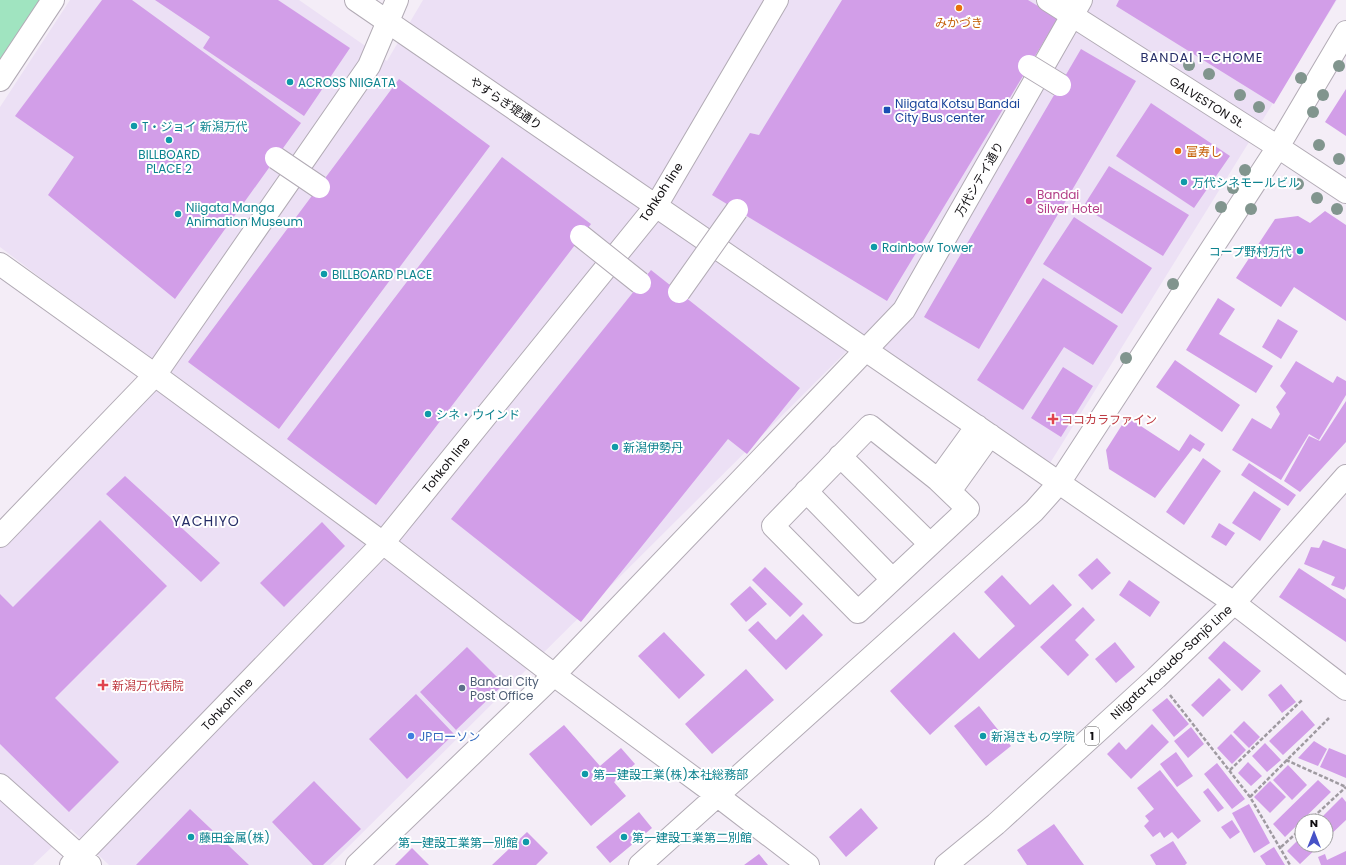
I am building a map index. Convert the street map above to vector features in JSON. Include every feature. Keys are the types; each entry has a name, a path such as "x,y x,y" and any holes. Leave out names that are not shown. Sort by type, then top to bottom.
{"street":[{"path":"0,80 53,0"},
{"name":"やすらぎ堤通り","path":"356,0 1234,603 1346,689"},
{"path":"0,536 155,375 369,66 397,0"},
{"name":"Tohkoh line","path":"80,862 383,543 656,206 777,0"},
{"name":"GALVESTON St.","path":"1048,0 1077,8 1278,147 1346,192"},
{"name":"万代シテイ通り","path":"358,865 554,675 867,351 904,310 1077,8"},
{"path":"640,865 1034,511 1059,483 1278,147 1346,32"},
{"path":"1029,66 1060,85"},
{"path":"276,158 319,187"},
{"path":"679,292 737,210"},
{"path":"582,236 640,283"},
{"path":"0,264 155,375 383,543 554,675 718,796 808,865"},
{"path":"870,426 944,485 968,509 858,612 773,526 870,426"},
{"path":"944,485 983,431"},
{"path":"840,456 930,544"},
{"name":"Niigata-Kosudo-Sanjō Line","path":"946,865 996,824 1156,678 1234,603 1346,476"},
{"path":"806,491 892,579"},
{"path":"0,785 80,862"}],"path":[{"path":"1156,678 1250,797 1290,865"},
{"path":"1230,770 1302,700"},
{"path":"1250,797 1329,718"},
{"path":"1286,760 1346,787 1318,813"},
{"path":"1281,848 1294,836"}],"shaded area":[{"path":"70,0 299,0 387,61 423,0 1337,0 1047,468 860,338 330,865 109,865 71,829 33,865 0,865 0,548 168,375 0,247 0,107"}],"green space":[{"path":"0,0 45,0 0,70"}],"building":[{"name":"BILLBOARD PLACE 2","path":"102,0 132,0 301,123 175,299 48,195 74,157 15,116"},
{"name":"ACROSS NIIGATA","path":"155,0 278,0 350,48 304,116 203,48 210,37"},
{"path":"842,0 1028,0 1058,18 887,301 712,195 750,133 759,135"},
{"path":"1119,0 1336,0 1274,104 1116,6"},
{"name":"Bandai Silver Hotel","path":"1081,49 1136,81 979,349 924,317"},
{"name":"BILLBOARD PLACE","path":"399,79 490,146 279,429 188,362"},
{"path":"1346,89 1346,136 1325,122"},
{"name":"万代シネモールビル","path":"1151,103 1230,156 1194,208 1116,156"},
{"path":"502,157 591,224 376,505 287,439"},
{"path":"1109,166 1189,215 1163,256 1083,207"},
{"name":"コープ野村万代","path":"1325,211 1346,225 1346,321 1294,287 1281,307 1236,278 1275,219 1298,216 1310,223"},
{"path":"1074,217 1152,268 1122,314 1043,264"},
{"name":"新潟伊勢丹","path":"651,270 800,388 747,454 728,439 581,622 451,519"},
{"path":"1043,278 1118,326 1093,365 1064,347 1023,410 977,380"},
{"path":"1218,298 1235,309 1219,334 1273,366 1256,393 1186,350"},
{"path":"1278,319 1298,331 1281,359 1262,347"},
{"path":"1175,360 1240,405 1222,432 1156,387"},
{"path":"1296,361 1333,383 1337,376 1346,381 1346,395 1319,440 1309,434 1281,480 1232,450 1252,418 1271,429 1280,414 1276,407 1286,393 1280,386"},
{"path":"1063,367 1093,386 1061,437 1031,418"},
{"path":"1346,401 1346,442 1300,492 1284,481 1309,436 1320,441"},
{"path":"1127,417 1179,451 1190,434 1205,444 1200,452 1193,448 1155,498 1109,469 1106,450"},
{"path":"1203,458 1221,471 1184,525 1166,512"},
{"path":"1249,463 1296,495 1288,506 1241,475"},
{"path":"125,476 220,563 201,582 106,494"},
{"path":"1254,491 1281,509 1260,541 1232,523"},
{"path":"100,520 167,586 55,698 119,762 69,812 0,744 0,594 13,607"},
{"path":"322,522 345,546 284,607 260,583"},
{"path":"1219,523 1235,533 1226,546 1211,537"},
{"path":"1323,540 1346,549 1346,586 1344,590 1331,585 1335,577 1304,564 1311,547 1319,548"},
{"path":"1097,558 1111,573 1092,590 1078,575"},
{"path":"765,567 803,604 790,617 752,580"},
{"path":"1299,568 1346,599 1346,642 1279,597"},
{"path":"1002,575 1030,605 1053,584 1072,605 930,735 890,691 954,632 979,659 1015,626 984,592"},
{"path":"1129,580 1160,602 1150,617 1119,595"},
{"path":"750,586 767,604 746,622 730,604"},
{"path":"1083,607 1095,620 1075,640 1089,655 1068,676 1040,647"},
{"path":"803,614 823,635 786,670 748,630 758,621 776,640"},
{"path":"664,632 705,675 679,699 638,656"},
{"path":"1224,641 1261,671 1242,691 1208,658"},
{"path":"1115,642 1135,667 1116,683 1095,659"},
{"path":"467,647 504,684 456,730 420,692"},
{"path":"746,669 774,700 712,754 685,724"},
{"path":"1219,678 1231,690 1203,717 1191,705"},
{"path":"1281,684 1296,702 1282,713 1268,695"},
{"name":"JPローソン","path":"416,694 454,734 407,779 369,739"},
{"path":"1167,698 1189,724 1174,737 1152,710"},
{"name":"新潟きもの学院","path":"979,706 1011,746 986,766 954,726"},
{"path":"1302,710 1315,725 1283,755 1269,741"},
{"path":"1244,721 1260,737 1249,748 1233,732"},
{"path":"1152,724 1169,742 1131,779 1107,754 1119,742 1126,750"},
{"name":"第一建設工業(株)本社総務部","path":"564,725 600,766 621,748 635,764 614,782 626,796 591,826 529,754"},
{"path":"1191,727 1204,744 1188,758 1174,741"},
{"path":"1231,734 1246,750 1232,764 1217,748"},
{"path":"1314,741 1327,749 1318,766 1298,758"},
{"path":"1265,743 1281,760 1267,772 1252,756"},
{"path":"1329,748 1346,755 1346,778 1320,767"},
{"path":"1176,752 1193,776 1177,787 1160,764"},
{"path":"1248,762 1262,776 1251,786 1238,773"},
{"path":"1217,763 1245,799 1232,809 1204,774"},
{"path":"1288,765 1307,785 1292,800 1273,780"},
{"path":"1160,770 1201,821 1178,839 1172,832 1164,838 1160,832 1153,837 1144,826 1149,821 1145,816 1154,809 1137,788"},
{"path":"1318,780 1331,792 1310,813 1294,813 1294,828 1285,837 1273,824"},
{"path":"314,781 361,829 323,865 313,865 272,822"},
{"path":"1270,781 1286,797 1270,813 1254,797"},
{"path":"1208,788 1224,808 1218,812 1203,792"},
{"path":"1342,797 1346,802 1346,820 1334,831 1334,813 1326,813"},
{"path":"1249,804 1270,843 1254,853 1232,813"},
{"path":"861,808 878,828 846,857 829,837"},
{"name":"藤田金属(株)","path":"190,809 249,865 136,865"},
{"name":"第一建設工業第二別館","path":"639,812 652,828 610,863 596,847"},
{"path":"1232,820 1240,832 1230,839 1221,827"},
{"path":"1054,824 1084,865 1027,865 1017,850"},
{"name":"第一建設工業第一別館","path":"527,832 548,853 536,865 492,865"},
{"path":"1173,841 1187,863 1185,865 1156,865 1150,855"},
{"path":"1294,844 1294,853 1312,853 1300,864 1287,851"},
{"path":"1274,847 1285,865 1266,865 1260,856"},
{"path":"412,848 429,865 395,865"},
{"path":"1346,851 1346,865 1321,865 1318,857 1325,854 1327,860"},
{"path":"759,854 768,865 744,865"}],"place":[{"name":"みかづき","path":"959,8"},
{"name":"ACROSS NIIGATA","path":"290,82"},
{"name":"Niigata Kotsu Bandai City Bus center","path":"887,110"},
{"name":"T・ジョイ 新潟万代","path":"134,126"},
{"name":"BILLBOARD PLACE 2","path":"169,140"},
{"name":"富寿し","path":"1178,151"},
{"name":"万代シネモールビル","path":"1184,182"},
{"name":"Bandai Silver Hotel","path":"1029,201"},
{"name":"Niigata Manga Animation Museum","path":"178,214"},
{"name":"Rainbow Tower","path":"874,247"},
{"name":"コープ野村万代","path":"1300,251"},
{"name":"BILLBOARD PLACE","path":"324,274"},
{"name":"シネ・ウインド","path":"428,414"},
{"name":"ココカラファイン","path":"1053,419"},
{"name":"新潟伊勢丹","path":"615,447"},
{"name":"新潟万代病院","path":"103,685"},
{"name":"Bandai City Post Office","path":"462,688"},
{"name":"JPローソン","path":"411,736"},
{"name":"新潟きもの学院","path":"983,736"},
{"name":"第一建設工業(株)本社総務部","path":"585,774"},
{"name":"藤田金属(株)","path":"191,837"},
{"name":"第一建設工業第二別館","path":"624,837"},
{"name":"第一建設工業第一別館","path":"526,842"}],"district":[{"name":"BANDAI 1-CHOME","path":"1202,57"},
{"name":"YACHIYO","path":"206,521"}]}
